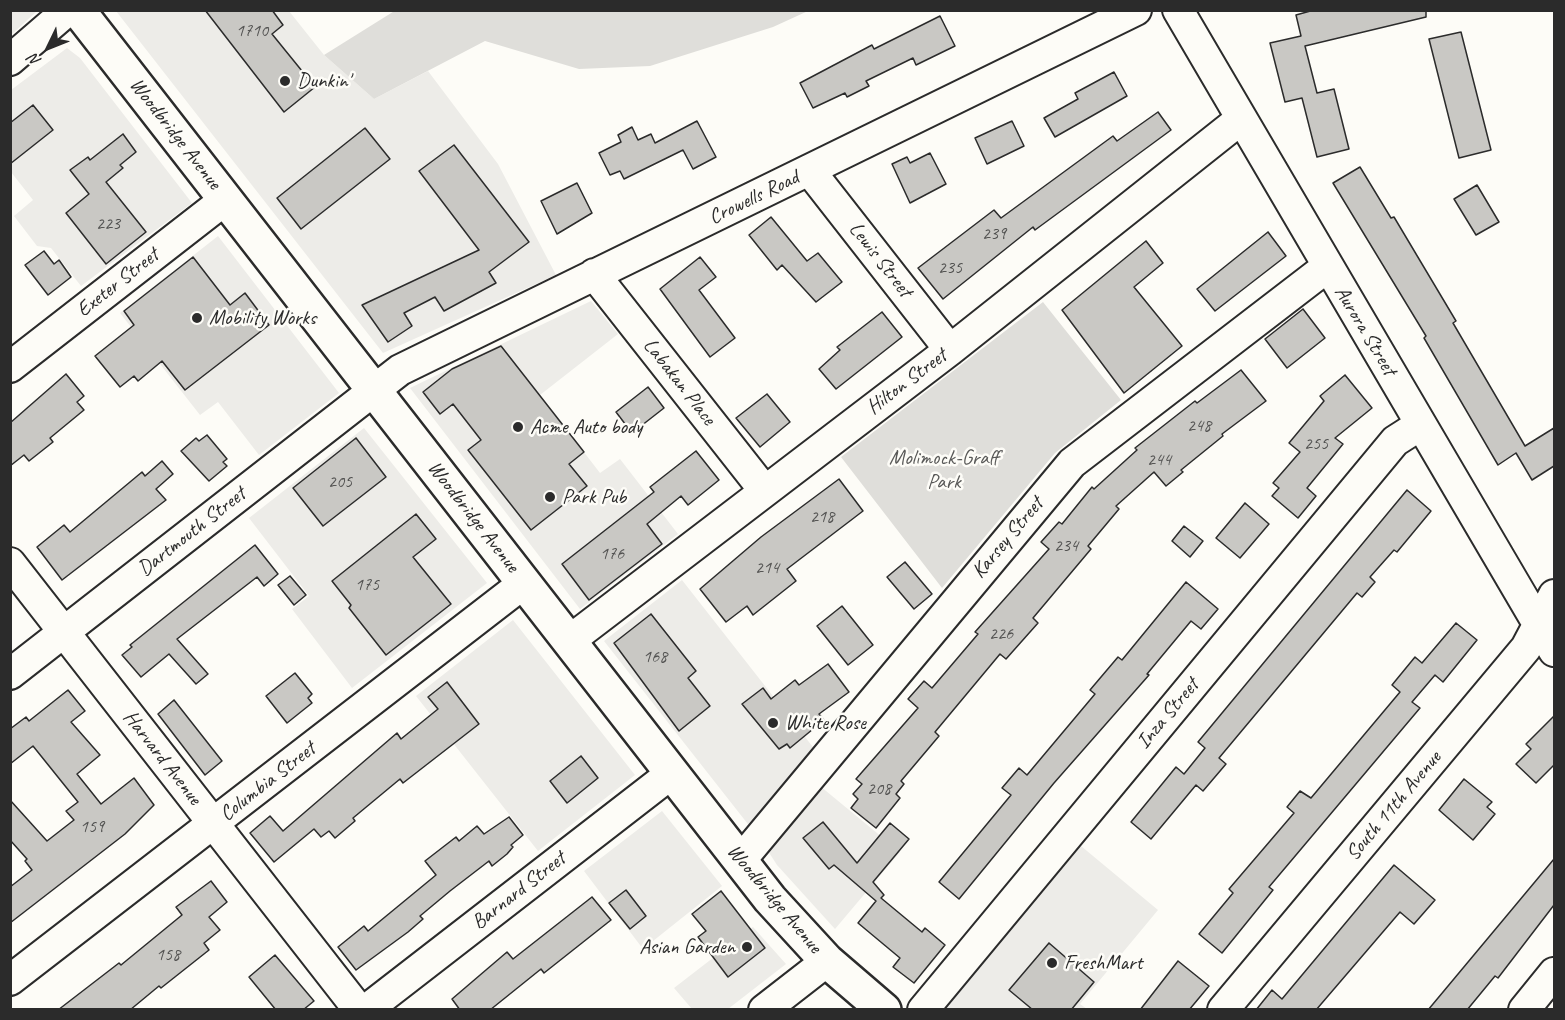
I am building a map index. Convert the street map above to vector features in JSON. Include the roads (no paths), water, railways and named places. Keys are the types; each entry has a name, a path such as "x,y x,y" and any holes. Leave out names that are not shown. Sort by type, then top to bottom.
{"main road":[{"name":"Woodbridge Avenue","path":"78,10 770,899 827,961 884,1010"}],"street":[{"path":"10,60 68,10"},
{"name":"Crowells Road","path":"374,390 400,370 1136,10"},
{"name":"Aurora Street","path":"1178,10 1554,651"},
{"name":"Hilton Street","path":"569,641 950,350 1241,119"},
{"name":"Lewis Street","path":"810,171 950,350"},
{"name":"Exeter Street","path":"10,367 226,199"},
{"name":"Karsey Street","path":"740,861 1072,463 1327,267"},
{"name":"Labakan Place","path":"594,274 764,490"},
{"name":"Dartmouth Street","path":"10,674 374,390"},
{"name":"Inza Street","path":"923,1010 1395,441 1420,426"},
{"name":"Harvard Avenue","path":"10,563 359,1010"},
{"name":"Columbia Street","path":"10,980 524,583"},
{"name":"South 11th Avenue","path":"1223,1010 1526,648 1554,595"},
{"name":"Barnard Street","path":"366,1010 672,773"},
{"path":"764,1010 827,961"},
{"path":"1524,1010 1554,973"}],"place":[{"name":"Dunkin'","path":"285,81"},
{"name":"Mobility Works","path":"197,318"},
{"name":"Acme Auto body","path":"518,427"},
{"name":"Park Pub","path":"550,497"},
{"name":"White Rose","path":"773,723"},
{"name":"Asian Garden","path":"747,947"},
{"name":"FreshMart","path":"1052,963"}],"park label":[{"name":"Molimock-Graff Park","path":"944,470"}]}
